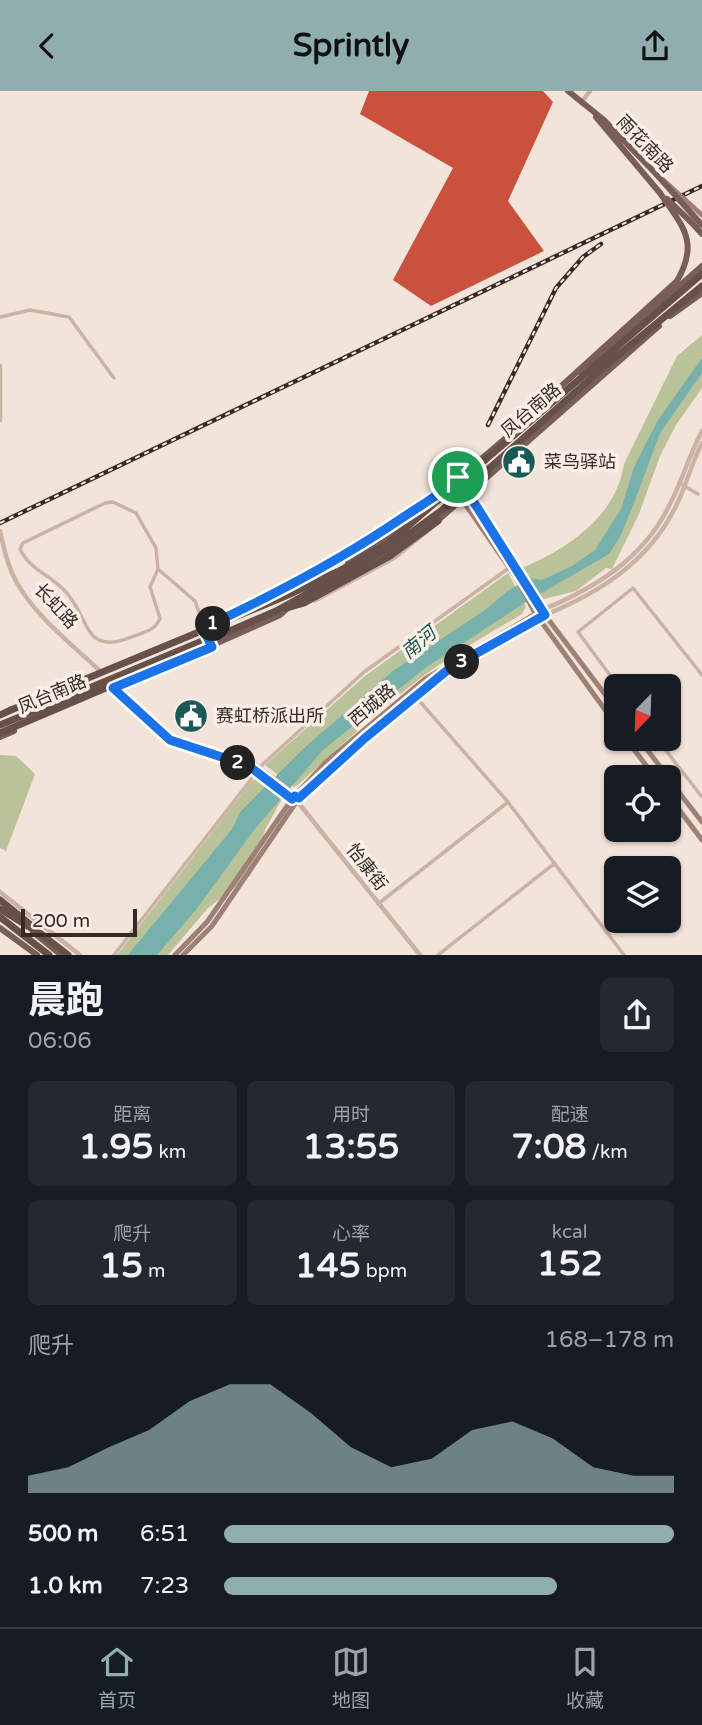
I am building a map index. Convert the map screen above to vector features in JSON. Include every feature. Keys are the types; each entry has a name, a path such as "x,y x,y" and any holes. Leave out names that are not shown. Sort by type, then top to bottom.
{"highway":[{"name":"凤台南路","path":"122,666 269,599 339,571 408,529 702,274"},
{"name":"凤台南路","path":"0,735 278,613 368,562 430,519 605,366 702,286"},
{"path":"269,599 378,540 431,502"},
{"path":"278,613 304,603 390,556 438,521"},
{"path":"0,724 186,646 211,643"},
{"path":"0,713 104,670 122,666"},
{"path":"0,724 108,675 122,666"},
{"path":"0,905 68,955"},
{"path":"0,920 49,955"}],"main road":[{"name":"雨花南路","path":"568,91 604,120 702,225"},
{"name":"雨花南路","path":"595,115 599,124 660,193"},
{"path":"657,176 670,183 693,210 702,215"},
{"path":"660,193 702,234"},
{"name":"凤台南路","path":"546,402 677,281 685,267 687,236 678,216 660,193"},
{"name":"凤台南路","path":"0,713 102,673 285,594 356,557 426,510 458,477 702,266"},
{"name":"凤台南路","path":"278,613 366,568 438,521 667,318 702,293"},
{"path":"458,477 540,614 604,707"},
{"path":"451,484 509,568 519,578"},
{"path":"540,614 604,694"},
{"name":"西城路","path":"183,955 212,926 294,797 450,668 540,614"},
{"name":"西城路","path":"175,955 207,922 294,797 326,762 425,679 540,614"},
{"name":"凤台南路","path":"0,735 211,643"},
{"path":"635,751 646,765"},
{"path":"681,795 702,822"},
{"path":"681,812 702,840"},
{"path":"0,905 61,955"},
{"path":"0,928 37,955"}],"street":[{"path":"581,103 590,91"},
{"path":"0,317 30,310 69,317 114,378"},
{"path":"0,366 0,420"},
{"name":"西城路","path":"682,484 702,431"},
{"name":"西城路","path":"540,614 571,601 611,574 646,542 668,509 702,443"},
{"path":"682,484 698,494"},
{"path":"158,569 150,587 159,611 158,623 151,629 115,644 107,643 90,633 66,591 38,571 25,559 20,549 23,543 110,502 139,517 156,548 158,569 195,601 203,628 211,643"},
{"name":"长虹路","path":"0,531 1,543 13,575 28,599 170,740 259,769"},
{"path":"114,955 259,769 364,672 509,568"},
{"path":"609,674 578,632 633,587 702,675"},
{"path":"415,696 508,802 624,955"},
{"path":"666,751 702,797"},
{"name":"怡康街","path":"259,769 294,797 420,955"},
{"path":"378,904 508,802"},
{"path":"438,955 555,863"},
{"path":"0,892 80,955"}],"green space":[{"path":"702,335 702,388 676,425 660,456 639,514 612,569 606,568 576,591 540,600 522,568 572,541 600,515 611,500 624,464 677,356"},
{"path":"508,573 526,607 522,614 426,674 294,787 265,765 365,676"},
{"path":"0,755 16,756 35,774 6,851 0,848"},
{"path":"260,778 284,795 265,830 251,875 208,908 168,955 117,955 252,781"}],"water":[{"path":"702,358 702,373 660,433 620,537 609,554 523,604 425,668 323,750 254,830 195,911 157,955 128,955 232,829 241,811 303,749 393,671 485,610 508,591 529,578 542,580 572,566 595,550 621,509 634,467 658,420"}],"building":[{"path":"369,91 543,91 553,102 508,201 544,251 431,306 393,280 453,168 360,114"}],"railway":[{"path":"0,523 702,186"},
{"path":"488,425 556,288 583,257 601,244"}],"place":[{"name":"菜鸟驿站","path":"519,462"},
{"name":"赛虹桥派出所","path":"191,716"}],"route":[{"path":"458,477 545,615 450,668 365,738 299,798 295,796 292,799 249,766 170,740 113,688 212,647 203,628 270,596 370,540 419,506 431,502 458,477"}],"water label":[{"name":"南河","path":"419,643"}]}
